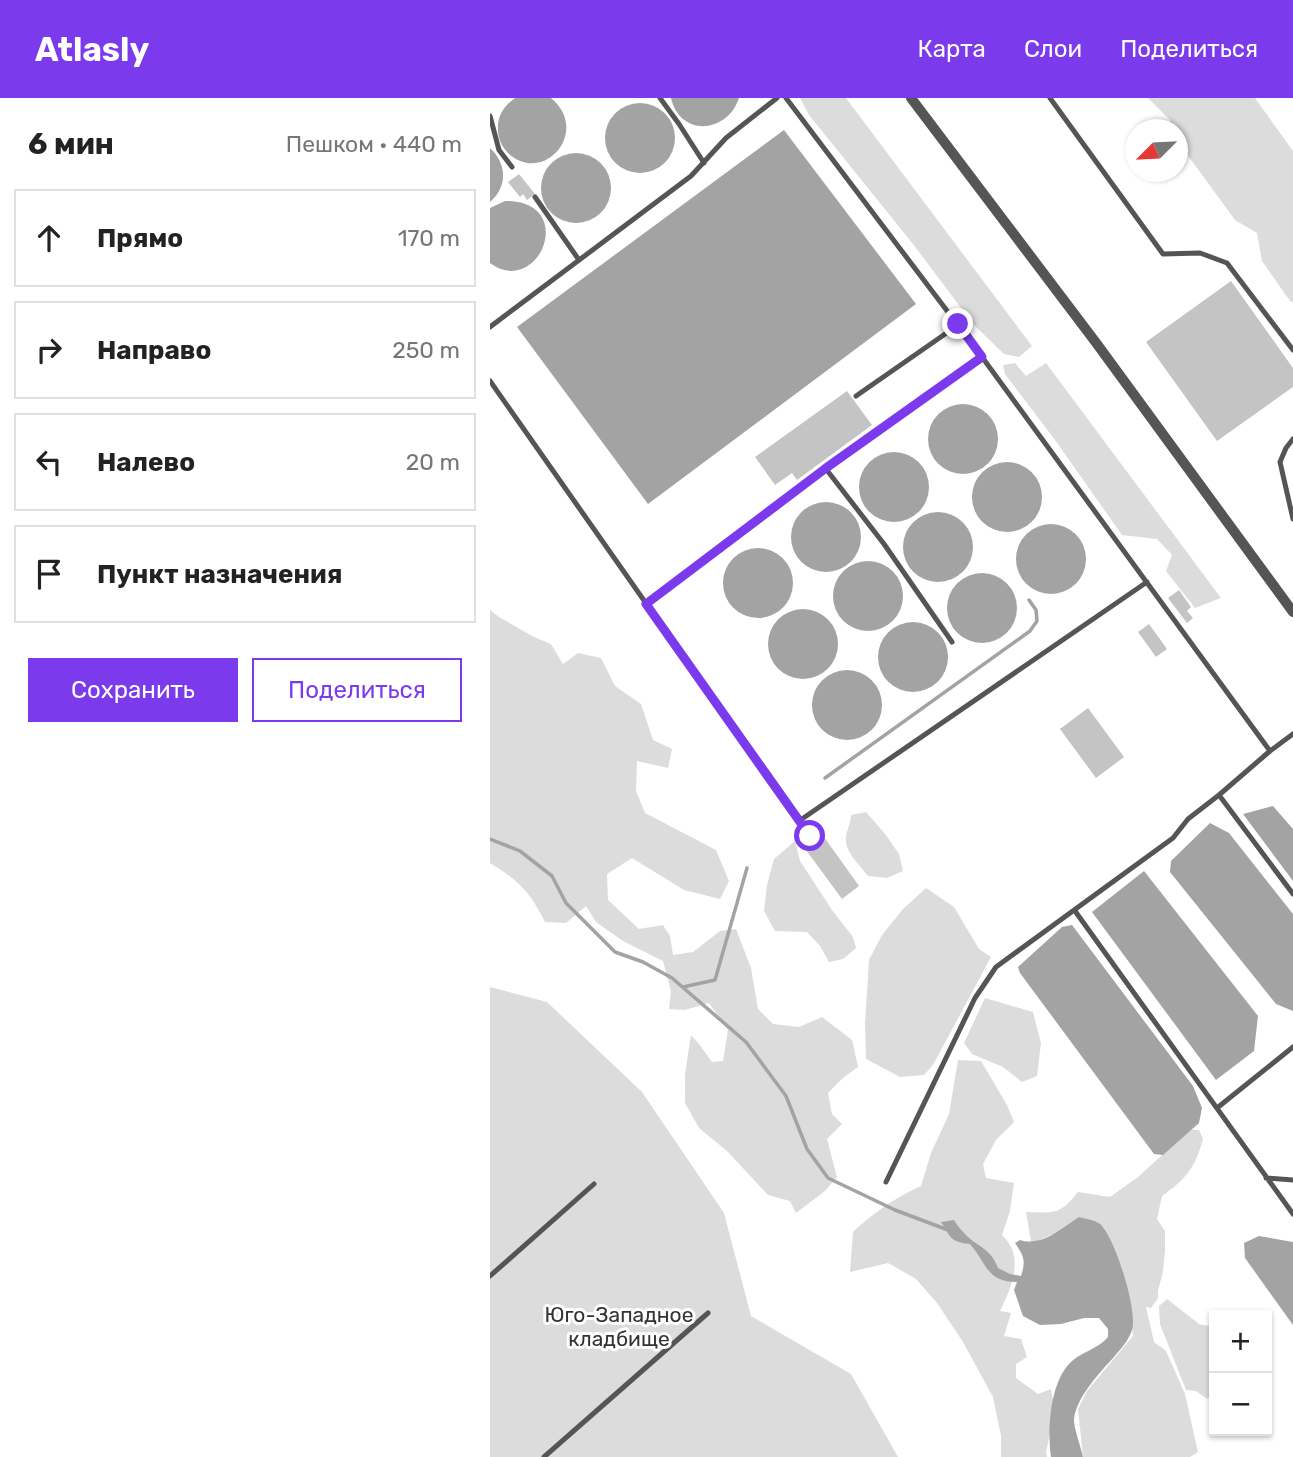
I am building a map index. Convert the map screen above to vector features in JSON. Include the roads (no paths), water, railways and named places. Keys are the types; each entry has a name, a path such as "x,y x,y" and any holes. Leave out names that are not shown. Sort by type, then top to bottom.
{"street":[{"path":"911,98 1293,612"}],"lane":[{"path":"660,98 704,163"},
{"path":"490,327 691,176 726,138 777,98"},
{"path":"786,98 958,324 1270,751"},
{"path":"1050,98 1163,254 1200,253 1227,263 1293,349"},
{"path":"490,116 499,150 512,167"},
{"path":"535,197 579,260"},
{"path":"856,396 958,324"},
{"path":"646,604 826,468 982,357"},
{"path":"490,382 810,836"},
{"path":"1293,439 1286,447 1280,462 1293,519"},
{"path":"826,468 884,544 952,642"},
{"path":"799,821 1147,582"},
{"path":"886,1182 975,998 996,967 1173,838 1188,819 1293,734"},
{"path":"1219,795 1293,894"},
{"path":"1074,911 1293,1214"},
{"path":"1217,1108 1293,1047"},
{"path":"1266,1178 1293,1180"},
{"path":"490,1276 594,1184"},
{"path":"544,1457 708,1313"},
{"path":"552,1450 559,1457"}],"waterway":[{"path":"825,778 1030,631 1037,621 1036,610 1029,600"},
{"path":"490,839 520,851 552,876 566,903 615,952 643,962 672,978 746,1042 786,1096 807,1149 828,1178 895,1210 948,1230"},
{"path":"683,987 715,980 747,868"}],"park label":[{"name":"Юго-Западное кладбище","path":"619,1326"}]}
